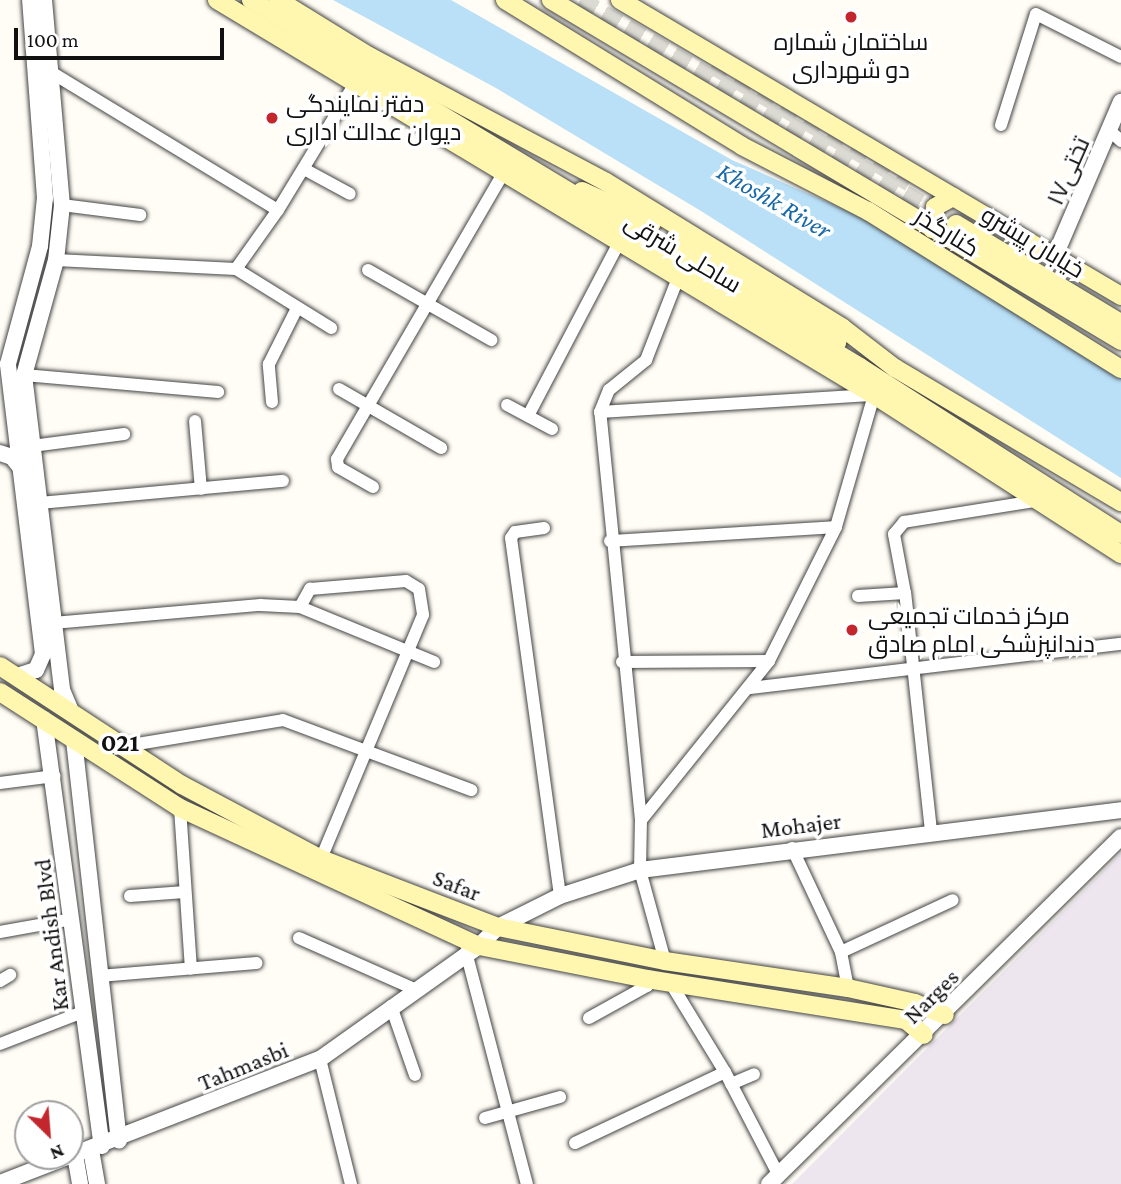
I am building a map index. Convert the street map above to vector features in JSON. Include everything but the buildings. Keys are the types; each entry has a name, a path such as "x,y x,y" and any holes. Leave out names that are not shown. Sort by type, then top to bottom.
{"main road":[{"name":"ساحلی شرقی","path":"217,0 354,85 874,395 1042,500 1121,554"},
{"name":"ساحلی شرقی","path":"251,0 543,179 860,367 1121,534"},
{"path":"278,0 369,56 606,182 842,328 895,368 1121,502"},
{"path":"506,0 742,146"},
{"path":"526,0 705,112 742,146"},
{"path":"551,0 1121,341"},
{"path":"620,0 1121,296"},
{"name":"کنارگذر","path":"742,146 868,211 1121,369"},
{"path":"543,179 638,215 850,351 895,368"},
{"path":"913,217 927,203 931,184"},
{"path":"932,229 935,208 953,197"},
{"name":"خیابان پیشرو","path":"1121,309 959,219 1121,323"},
{"name":"Safar","path":"0,666 119,747 321,859 498,926 665,961 848,988 915,1003 945,1015"},
{"name":"Safar","path":"0,692 180,808 472,949 906,1020"},
{"path":"915,1003 906,1020 924,1035"}],"street":[{"path":"17,676 36,670 43,654 21,468 3,366 40,246 45,198 30,0"},
{"path":"44,0 54,74 62,205 56,260 24,375 62,690 72,713"},
{"path":"1001,125 1036,14 1121,57"},
{"path":"54,74 278,210"},
{"path":"236,270 278,210 354,85"},
{"name":"تختی۱۷","path":"1054,258 1116,136 1121,102"},
{"path":"303,169 350,194"},
{"path":"373,487 336,463 503,174"},
{"path":"62,205 139,215"},
{"path":"528,416 619,243"},
{"path":"56,260 236,270 296,310 331,328"},
{"path":"368,270 491,340"},
{"path":"665,961 655,911 640,870 641,820 622,662 600,412 608,390 652,350 678,278"},
{"path":"272,401 269,364 296,310"},
{"path":"24,375 218,392"},
{"path":"339,389 441,448"},
{"path":"600,412 874,395 836,527 769,661 750,688 641,820"},
{"path":"507,405 552,429"},
{"path":"195,421 201,489"},
{"path":"32,446 124,434"},
{"path":"0,453 12,457 21,468"},
{"path":"40,503 282,481"},
{"path":"931,831 897,527 904,522 1042,500"},
{"path":"610,541 836,527"},
{"path":"544,528 512,534 560,896"},
{"path":"300,607 310,589 414,584 423,615 411,653 321,859"},
{"path":"858,596 905,593"},
{"path":"53,623 260,605 300,607 434,662"},
{"path":"750,688 1121,644"},
{"path":"622,662 769,661"},
{"name":"Kar Andish Blvd","path":"44,719 55,776 83,1012 97,1148 97,1184"},
{"path":"119,747 275,719 471,790"},
{"name":"Kar Andish Blvd","path":"74,740 119,1140"},
{"path":"0,783 55,776"},
{"path":"180,808 191,969"},
{"name":"Mohajer","path":"498,926 560,896 640,870 792,848 1121,810"},
{"name":"Narges","path":"773,1179 945,1015 1121,837"},
{"path":"792,848 841,952 848,988"},
{"path":"130,896 185,892"},
{"path":"841,952 953,900"},
{"path":"0,932 72,919"},
{"name":"Tahmasbi","path":"84,1152 320,1059 472,949 498,926"},
{"path":"299,938 414,989"},
{"path":"472,949 527,1184"},
{"path":"99,976 256,963"},
{"path":"589,1018 647,986 647,979"},
{"path":"670,982 728,1078 773,1179"},
{"path":"391,1006 415,1075"},
{"path":"1,1042 83,1012"},
{"path":"320,1059 351,1184"},
{"path":"575,1143 728,1078 754,1074"},
{"path":"485,1118 560,1097"},
{"name":"Tahmasbi","path":"1,1178 27,1170"}],"shaded area":[{"path":"1121,853 1121,1184 792,1184"}],"water":[{"name":"Khoshk River","path":"333,0 451,0 732,160 859,216 934,258 1121,378 1121,478 701,211 496,88"}],"tunnel":[{"path":"580,0 956,224"},
{"path":"712,65 910,183"}],"place":[{"name":"ساختمان شماره دو شهرداری","path":"851,17"},
{"name":"دفتر نمایندگی دیوان عدالت اداری","path":"272,118"},
{"name":"مرکز خدمات تجمیعی دندانپزشکی امام صادق","path":"852,630"}],"district":[{"name":"021","path":"120,743"}]}
